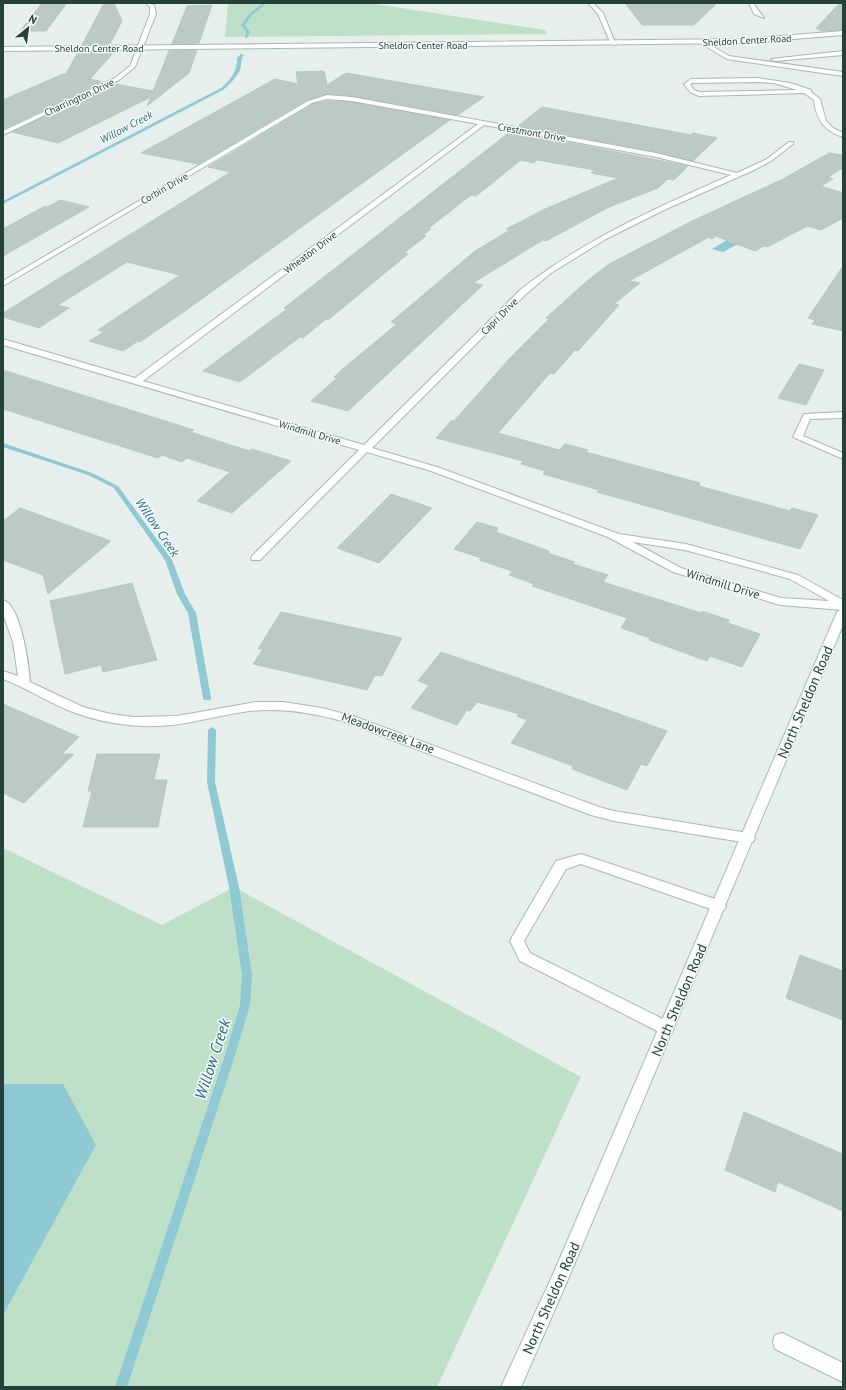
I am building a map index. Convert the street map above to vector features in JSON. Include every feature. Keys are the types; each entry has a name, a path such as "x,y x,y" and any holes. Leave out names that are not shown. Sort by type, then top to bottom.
{"street":[{"name":"Charrington Drive","path":"3,133 117,79 132,67 153,14 152,6 148,3"},
{"path":"590,3 600,13 614,44"},
{"path":"751,3 756,13 762,17"},
{"name":"Sheldon Center Road","path":"3,49 614,44 702,42 784,38 843,33"},
{"path":"702,42 727,57 843,74"},
{"path":"750,61 843,53"},
{"path":"809,91 699,94 692,92 687,84 691,81 759,80 798,87 809,91 817,99 819,117 834,132 843,135"},
{"name":"Crestmont Drive","path":"326,98 352,99 671,158 737,175"},
{"name":"Corbin Drive","path":"3,284 310,102 326,98"},
{"name":"Wheaton Drive","path":"137,381 483,123"},
{"name":"Capri Drive","path":"256,558 523,292 549,270 590,244 618,229 769,160 791,144"},
{"name":"Windmill Drive","path":"3,342 367,449 488,488 612,536 677,570 780,601 843,605"},
{"path":"843,415 807,416 798,437 843,456"},
{"name":"Windmill Drive","path":"612,536 686,547 794,577 843,605"},
{"path":"3,604 14,625 19,640 23,657 24,683"},
{"name":"North Sheldon Road","path":"511,1387 560,1278 843,612"},
{"name":"Meadowcreek Lane","path":"3,675 24,683 69,706 90,713 136,721 173,720 270,705 296,706 318,710 349,718 596,811 614,816 748,838"},
{"path":"666,1028 525,957 518,941 561,865 581,858 719,906"},
{"path":"782,1342 843,1372"}],"green space":[{"path":"228,3 369,3 545,30 547,34 225,37"},
{"path":"3,848 162,925 234,887 581,1077 437,1387 3,1387"}],"water":[{"path":"727,240 738,244 723,252 712,249"},
{"path":"3,1084 63,1084 96,1145 3,1315"}],"building":[{"path":"42,3 67,3 46,31 20,31"},
{"path":"104,3 114,3 122,21 110,44 82,45"},
{"path":"625,3 717,3 694,25 642,25"},
{"path":"840,3 843,3 843,30 821,31 816,28"},
{"path":"212,5 199,43 172,44 187,6"},
{"path":"197,50 189,73 147,106 151,97 58,143 12,132 115,84 153,91 169,51"},
{"path":"106,51 106,53 115,51 90,79 104,82 3,129 3,100 66,74 78,52"},
{"path":"324,71 327,85 346,73 484,97 458,115 352,96 327,94 307,100 198,164 141,153 275,79 298,84 296,72"},
{"path":"327,101 352,102 450,120 185,311 140,342 138,341 123,351 89,341 104,332 98,330 180,275 127,262 58,305 69,308 39,328 3,317 3,313 231,172 208,167 313,104"},
{"path":"542,107 691,135 693,133 717,138 693,161 656,152 518,126"},
{"path":"511,131 688,166 674,180 668,179 658,188 609,207 546,241 543,240 473,283 483,285 348,411 311,401 337,378 334,377 345,367 397,324 391,322 475,251 510,230 506,229 545,209 618,178 591,173 595,170 537,160 534,163 521,160 476,196 471,195 429,228 431,229 423,235 426,236 404,253 408,254 328,320 326,319 303,338 300,337 240,382 203,371 287,309 284,308"},
{"path":"829,153 843,155 843,168 828,177 833,179 821,186 843,193 843,218 821,230 808,226 767,247 764,246 755,251 716,236 712,239 709,237 629,281 640,283 614,304 619,305 578,351 575,350 554,374 550,373 498,433 559,450 565,444 588,450 586,452 700,483 699,486 790,511 792,508 818,515 800,549 597,492 599,490 543,474 545,471 521,464 523,461 436,438 452,420 454,421 510,358 549,319 546,318 587,281 609,264 692,221 783,179"},
{"path":"60,200 89,207 3,256 3,229 45,206 47,207"},
{"path":"843,266 843,331 812,324 815,320 808,318"},
{"path":"799,364 824,370 806,405 778,398"},
{"path":"3,370 194,430 191,432 249,451 252,449 291,461 232,513 197,501 230,472 187,458 182,462 162,455 158,458 3,409"},
{"path":"391,494 432,508 379,563 337,548"},
{"path":"20,508 111,541 48,594 43,575 3,560 3,521"},
{"path":"477,522 498,528 496,532 575,562 573,564 608,575 603,582 701,613 702,611 729,620 728,623 760,634 742,667 710,656 707,661 649,640 650,638 621,628 627,618 532,586 534,584 509,575 512,571 479,560 481,558 454,549"},
{"path":"132,583 157,660 103,672 101,665 65,674 50,601"},
{"path":"281,612 402,638 382,676 375,675 367,690 253,664 263,649 258,649"},
{"path":"441,652 667,731 647,766 641,764 627,790 572,769 573,766 511,743 527,720 517,716 519,714 477,702 470,711 467,710 457,725 411,708 429,685 418,681"},
{"path":"3,704 79,737 62,754 74,754 24,803 3,793"},
{"path":"97,754 160,754 154,780 167,780 158,827 83,827 92,791 88,791"},
{"path":"800,955 843,971 843,1020 786,998"},
{"path":"744,1112 843,1154 843,1211 778,1182 775,1192 725,1170"}],"waterway":[{"name":"Willow Creek","path":"246,37 248,32 243,25 251,14 265,3"},
{"name":"Willow Creek","path":"3,203 222,89 235,75 239,67 239,58 242,55"},
{"name":"Willow Creek","path":"3,445 90,474 116,487 168,560 181,594 192,613 207,698"},
{"name":"Willow Creek","path":"121,1387 245,1005 247,975 234,887 211,782 212,730"}]}
